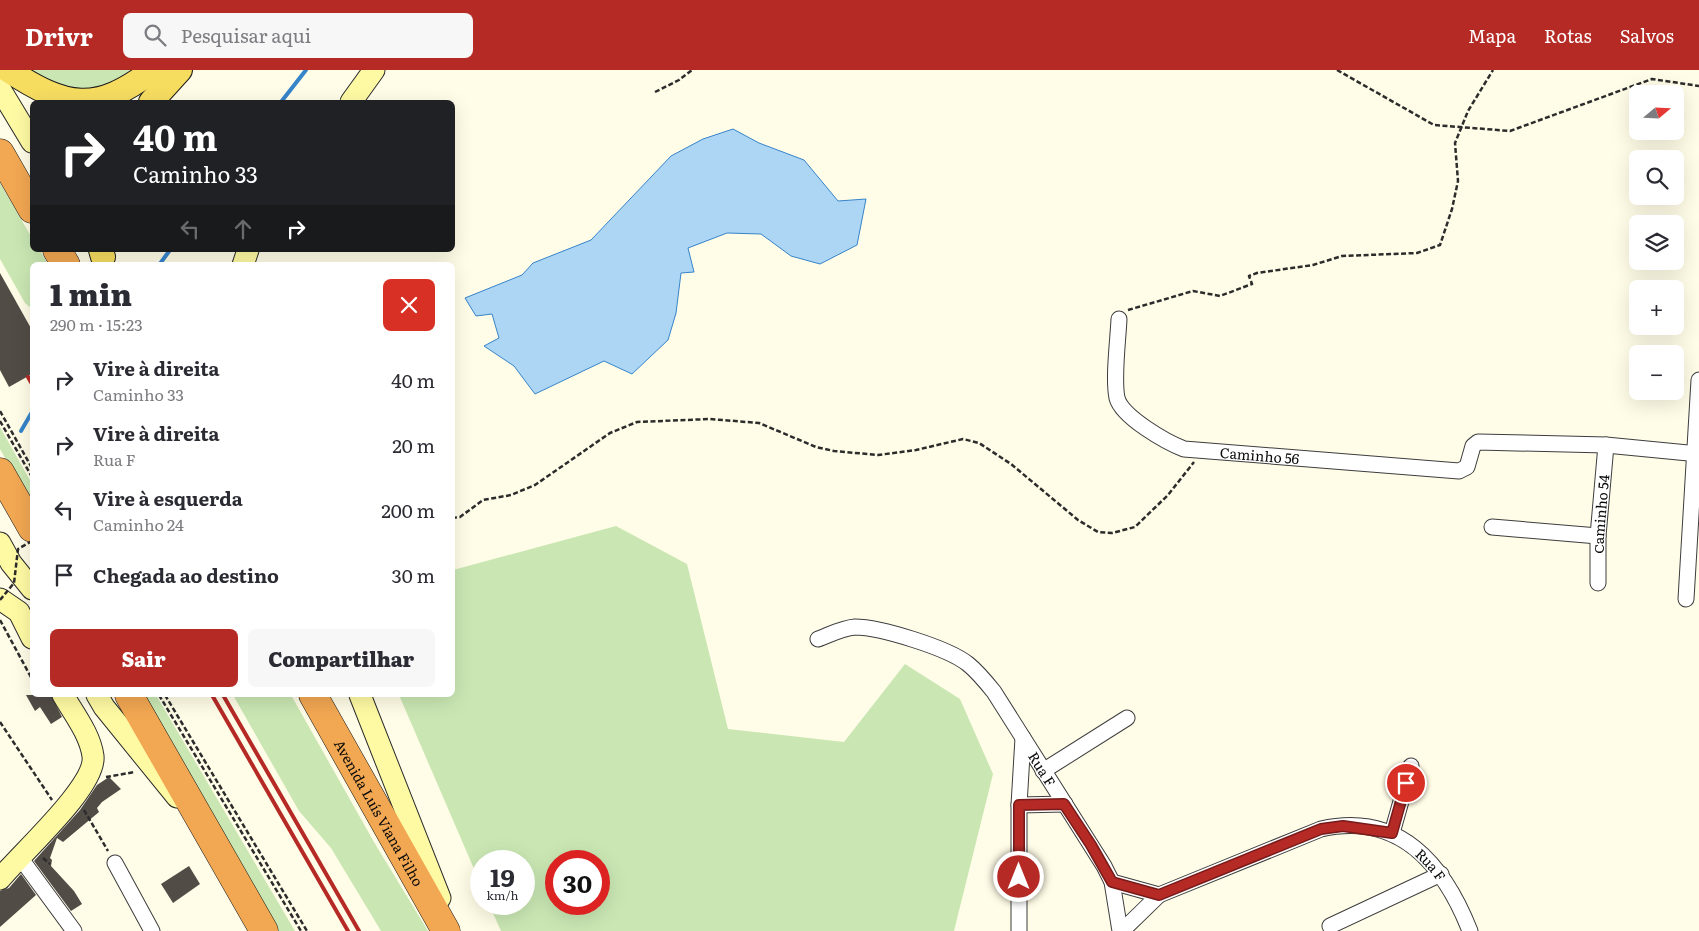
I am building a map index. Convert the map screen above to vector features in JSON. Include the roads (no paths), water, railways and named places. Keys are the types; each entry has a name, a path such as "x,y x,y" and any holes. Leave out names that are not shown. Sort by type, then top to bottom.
{"highway":[{"path":"0,153 30,205"},
{"path":"18,478 30,521"},
{"path":"130,697 264,931"},
{"name":"Avenida Luís Viana Filho","path":"314,697 446,931"}],"main road":[{"path":"8,70 59,98 68,100"},
{"path":"90,100 109,97 139,81 153,70"},
{"path":"153,100 180,70"},
{"path":"352,100 374,70"},
{"path":"0,89 30,139"},
{"path":"0,543 28,584"},
{"path":"0,580 28,584"},
{"path":"0,599 19,612 30,634"},
{"path":"0,879 80,790 90,774 93,758 88,739 64,697"},
{"path":"98,697 148,763 209,834"},
{"name":"Avenida Luís Viana Filho","path":"361,697 453,931"}],"street":[{"name":"Caminho 56","path":"1119,319 1116,390 1121,408 1175,446 1202,451 1459,471 1467,467 1473,446 1482,442 1606,444"},
{"path":"1686,599 1699,380"},
{"path":"1606,444 1696,454"},
{"name":"Caminho 54","path":"1598,584 1598,536 1606,444"},
{"path":"1492,527 1598,536"},
{"name":"Rua F","path":"818,639 855,627 892,634 957,656 979,674 994,692 1091,845 1112,882"},
{"path":"1043,771 1127,718"},
{"path":"1018,931 1019,805 1023,738"},
{"path":"1392,833 1411,766"},
{"path":"1019,805 1064,804"},
{"name":"Rua F","path":"1159,895 1321,829 1343,826 1392,833 1422,853 1441,874 1459,905 1470,931"},
{"path":"19,856 74,931"},
{"path":"115,863 152,931"},
{"path":"1330,926 1441,874"},
{"path":"1121,931 1112,882 1159,895"},
{"path":"1121,931 1159,895"}],"water":[{"path":"733,129 759,143 804,160 838,201 866,199 857,245 820,264 791,256 761,234 727,233 688,248 694,272 681,273 676,313 668,340 632,374 604,361 535,394 514,366 484,346 499,338 492,314 476,316 465,298 522,275 533,263 591,240 671,156 703,139"}],"waterway":[{"path":"283,100 306,70"},
{"path":"161,262 169,252"},
{"path":"21,431 30,415"}],"railway":[{"path":"28,377 30,380"},
{"path":"213,697 348,931"},
{"path":"224,697 359,931"}]}
